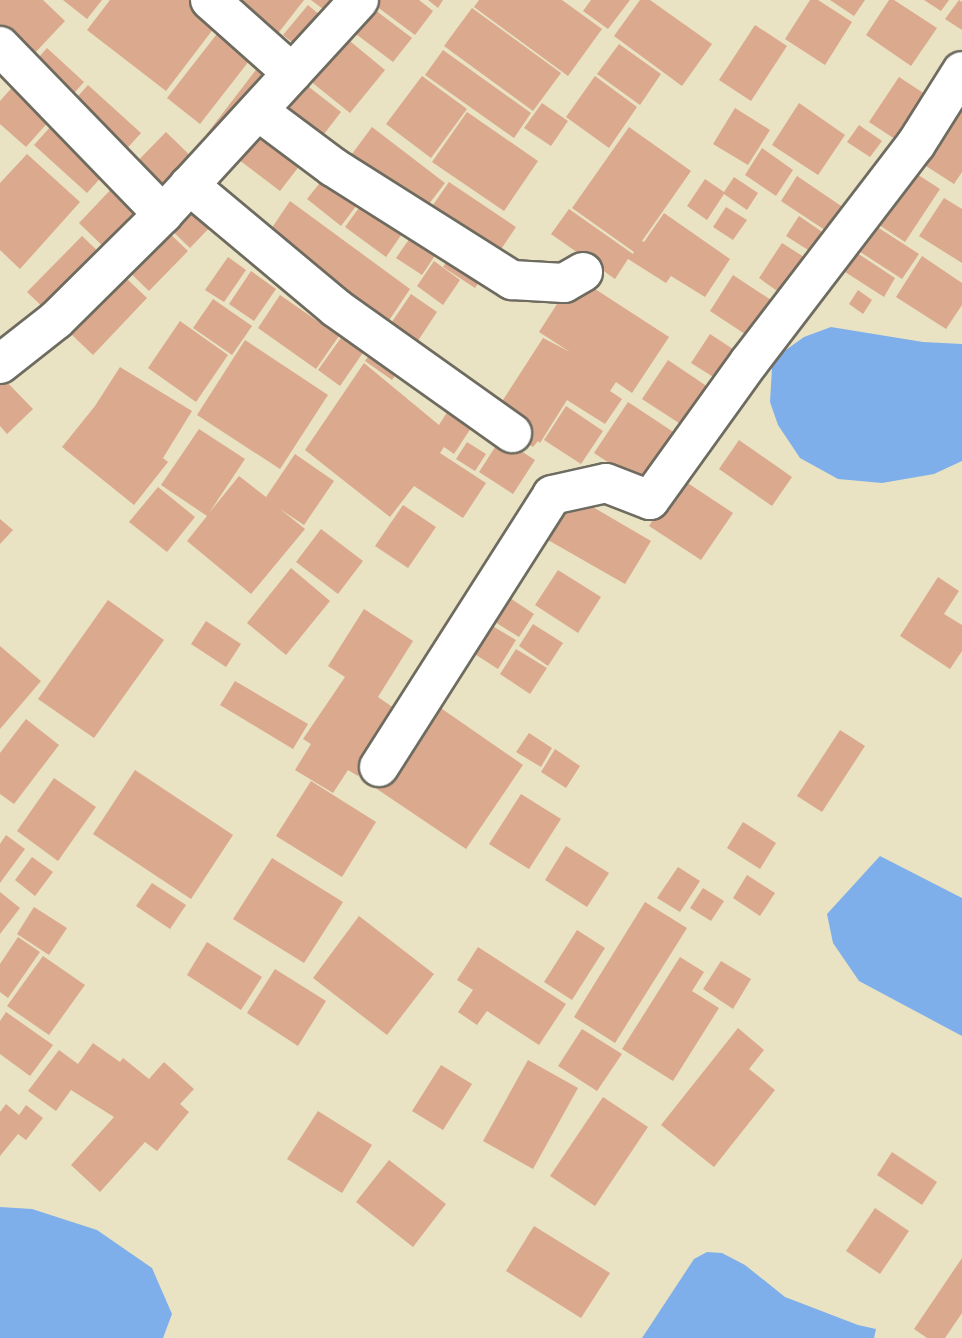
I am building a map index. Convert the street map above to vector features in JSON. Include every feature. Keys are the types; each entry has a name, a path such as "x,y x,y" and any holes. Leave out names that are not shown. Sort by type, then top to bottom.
{"street":[{"path":"210,0 292,73"},
{"path":"0,364 56,320 163,215 359,0"},
{"path":"0,46 163,215"},
{"path":"379,767 552,495 606,483 650,500 750,361 915,144 962,71"},
{"path":"258,111 332,167 512,280 564,283 583,272"},
{"path":"189,186 336,308 512,433"}],"water":[{"path":"831,327 923,342 962,344 962,461 934,474 882,483 838,479 800,458 778,425 770,402 772,368 783,352 804,337"},
{"path":"880,856 962,898 962,1036 859,981 833,943 827,914"},
{"path":"0,1207 32,1209 97,1230 152,1268 172,1314 163,1338 0,1338"},
{"path":"707,1252 722,1253 745,1265 785,1297 858,1325 876,1329 874,1338 642,1338 694,1259"}],"building":[{"path":"0,0 43,0 65,21 32,56 0,25"},
{"path":"63,0 102,0 87,19"},
{"path":"110,0 220,0 230,7 166,91 87,30"},
{"path":"230,0 304,0 276,36"},
{"path":"311,0 362,0 412,38 393,62"},
{"path":"368,0 419,0 433,11 415,35"},
{"path":"428,0 443,0 438,8"},
{"path":"479,0 562,0 602,29 568,76 474,7"},
{"path":"591,0 630,0 608,29 583,11"},
{"path":"640,0 650,0 712,44 682,86 614,36"},
{"path":"810,0 818,0 852,22 825,65 785,39"},
{"path":"830,0 865,0 854,16"},
{"path":"889,0 894,0 937,28 911,66 866,35"},
{"path":"924,0 949,0 941,11"},
{"path":"959,0 962,2 962,30 945,19"},
{"path":"308,5 327,21 303,51 283,35"},
{"path":"472,8 561,73 533,111 444,46"},
{"path":"234,12 267,38 200,124 167,98"},
{"path":"328,23 385,70 350,113 309,80"},
{"path":"755,25 787,46 751,101 719,80"},
{"path":"281,37 314,62 300,80 341,112 280,191 206,135"},
{"path":"619,44 661,74 640,105 597,74"},
{"path":"47,48 84,82 26,147 0,124 0,101"},
{"path":"443,50 531,113 514,138 425,75"},
{"path":"422,76 467,109 431,158 386,124"},
{"path":"595,76 637,107 609,148 566,117"},
{"path":"899,77 934,100 904,145 869,122"},
{"path":"88,85 141,133 87,193 34,145"},
{"path":"949,101 962,109 962,172 954,184 912,157"},
{"path":"542,103 568,121 551,146 524,128"},
{"path":"799,103 845,135 818,175 772,145"},
{"path":"735,108 770,130 748,165 713,144"},
{"path":"467,112 538,161 504,211 432,162"},
{"path":"859,125 882,141 870,157 847,142"},
{"path":"372,127 445,183 419,217 346,162"},
{"path":"629,127 691,171 642,241 644,242 664,213 730,259 705,297 671,276 666,283 628,259 615,279 551,234 569,209 633,254 634,252 572,208"},
{"path":"166,132 236,200 190,248 119,180"},
{"path":"762,148 793,170 776,196 745,175"},
{"path":"27,154 80,202 20,269 0,250 0,183"},
{"path":"339,159 372,185 341,226 307,199"},
{"path":"909,169 940,189 905,242 873,221"},
{"path":"797,176 850,212 834,236 781,201"},
{"path":"734,177 758,193 747,210 724,194 707,220 687,206 705,179 724,192"},
{"path":"449,182 516,227 475,288 443,267 462,239 446,239 422,275 396,258"},
{"path":"117,183 188,251 149,291 79,223"},
{"path":"372,190 413,218 386,257 345,227"},
{"path":"944,198 962,209 962,263 919,236"},
{"path":"290,201 410,289 386,325 263,241"},
{"path":"726,207 747,220 733,240 713,227"},
{"path":"799,216 828,236 816,255 786,236"},
{"path":"868,221 919,254 902,279 851,246"},
{"path":"82,236 147,298 93,355 27,292"},
{"path":"782,243 804,257 780,293 759,278"},
{"path":"851,249 895,278 884,297 839,268"},
{"path":"922,256 962,283 962,305 946,329 896,297"},
{"path":"228,257 246,270 224,302 205,290"},
{"path":"434,261 460,280 443,305 417,286"},
{"path":"251,271 276,289 254,321 229,304"},
{"path":"733,275 771,300 748,336 710,311"},
{"path":"575,276 669,337 632,393 616,382 610,391 622,399 605,424 567,400 540,443 538,441 533,447 500,425 494,414 543,338 570,352 539,332"},
{"path":"858,290 872,300 863,314 849,304"},
{"path":"411,294 437,312 392,380 365,361"},
{"path":"280,295 339,336 316,369 258,328"},
{"path":"213,299 252,326 232,355 193,328"},
{"path":"358,314 380,328 340,386 318,370"},
{"path":"180,321 228,355 196,402 148,368"},
{"path":"710,334 742,355 723,383 691,363"},
{"path":"245,340 328,395 280,469 197,415"},
{"path":"668,360 711,389 685,427 642,399"},
{"path":"364,363 439,425 451,406 475,422 454,454 444,447 440,453 486,483 463,518 414,486 390,517 305,450"},
{"path":"120,367 192,411 163,458 168,462 134,505 62,447 95,406"},
{"path":"0,375 33,409 7,434 0,426"},
{"path":"628,402 684,439 650,490 594,453"},
{"path":"566,406 603,431 581,464 544,440"},
{"path":"199,429 245,459 209,513 239,476 266,497 295,454 334,481 304,525 280,509 305,529 251,594 187,541 207,516 161,485"},
{"path":"501,438 535,460 513,494 479,472"},
{"path":"739,440 792,477 772,506 719,469"},
{"path":"467,442 486,454 475,471 456,459"},
{"path":"680,478 733,513 701,560 649,526"},
{"path":"158,487 195,517 167,552 129,522"},
{"path":"574,496 651,541 625,584 548,540"},
{"path":"403,505 436,527 408,568 375,546"},
{"path":"0,519 13,530 0,544"},
{"path":"321,529 363,561 338,594 296,562"},
{"path":"291,568 330,601 286,655 247,623"},
{"path":"558,570 601,597 578,633 535,605"},
{"path":"938,577 959,591 944,614 962,625 962,651 950,669 900,636"},
{"path":"510,598 534,614 519,637 495,622"},
{"path":"108,600 164,640 94,738 38,699"},
{"path":"364,609 413,641 378,697 401,713 358,776 348,770 333,793 295,770 311,744 303,739 345,677 328,666"},
{"path":"206,621 241,644 226,667 191,644"},
{"path":"533,624 563,643 548,666 519,646"},
{"path":"491,625 516,640 498,669 473,653"},
{"path":"0,646 41,681 0,729"},
{"path":"516,649 547,668 530,694 500,674"},
{"path":"235,681 308,724 293,749 220,705"},
{"path":"432,702 523,765 466,849 374,787"},
{"path":"26,719 59,745 14,804 0,794 0,753"},
{"path":"840,730 865,746 822,812 797,796"},
{"path":"529,733 552,748 541,767 516,752"},
{"path":"555,749 580,766 566,788 541,772"},
{"path":"135,770 233,835 191,899 93,834"},
{"path":"54,778 96,807 58,861 17,831"},
{"path":"311,781 376,822 342,877 276,836"},
{"path":"521,794 561,819 529,869 489,844"},
{"path":"743,822 776,843 760,869 727,848"},
{"path":"6,835 25,849 0,883 0,844"},
{"path":"566,846 609,873 587,907 545,880"},
{"path":"32,857 53,872 35,896 15,880"},
{"path":"272,858 343,902 304,963 233,919"},
{"path":"678,867 700,881 680,912 657,898"},
{"path":"747,875 775,893 760,916 733,898"},
{"path":"152,883 186,905 170,929 136,906"},
{"path":"703,888 724,901 711,921 690,908"},
{"path":"0,892 20,908 0,934"},
{"path":"645,902 687,928 615,1043 574,1017"},
{"path":"34,907 67,928 49,955 17,934"},
{"path":"359,916 434,974 387,1035 313,978"},
{"path":"577,930 605,948 572,1000 544,982"},
{"path":"18,937 40,952 8,998 0,992 0,964"},
{"path":"207,942 262,977 241,1010 187,975"},
{"path":"478,947 566,1004 539,1045 487,1011 477,1025 458,1012 473,990 457,980"},
{"path":"43,956 85,985 49,1035 7,1006"},
{"path":"680,957 704,972 692,991 719,1008 673,1081 622,1049"},
{"path":"721,961 751,979 733,1009 703,989"},
{"path":"275,969 326,1001 298,1046 247,1013"},
{"path":"6,1012 53,1045 30,1076 0,1054 0,1021"},
{"path":"738,1028 764,1050 749,1069 775,1090 714,1167 661,1125"},
{"path":"582,1029 622,1054 597,1091 558,1066"},
{"path":"93,1043 120,1062 123,1058 149,1079 164,1062 194,1089 180,1104 189,1112 157,1151 145,1142 100,1192 71,1165 114,1117 71,1090 56,1111 28,1091 59,1050 78,1064"},
{"path":"528,1060 578,1088 533,1169 483,1141"},
{"path":"441,1065 472,1084 443,1130 412,1111"},
{"path":"603,1097 648,1127 595,1206 550,1176"},
{"path":"6,1104 19,1115 26,1105 43,1118 26,1140 18,1134 0,1156 0,1112"},
{"path":"318,1111 372,1145 342,1193 287,1159"},
{"path":"892,1152 937,1182 922,1205 877,1175"},
{"path":"389,1160 446,1204 413,1247 356,1202"},
{"path":"875,1208 909,1231 880,1274 846,1251"},
{"path":"534,1226 610,1273 581,1318 506,1271"},
{"path":"962,1258 962,1313 945,1338 927,1338 914,1329"}]}
